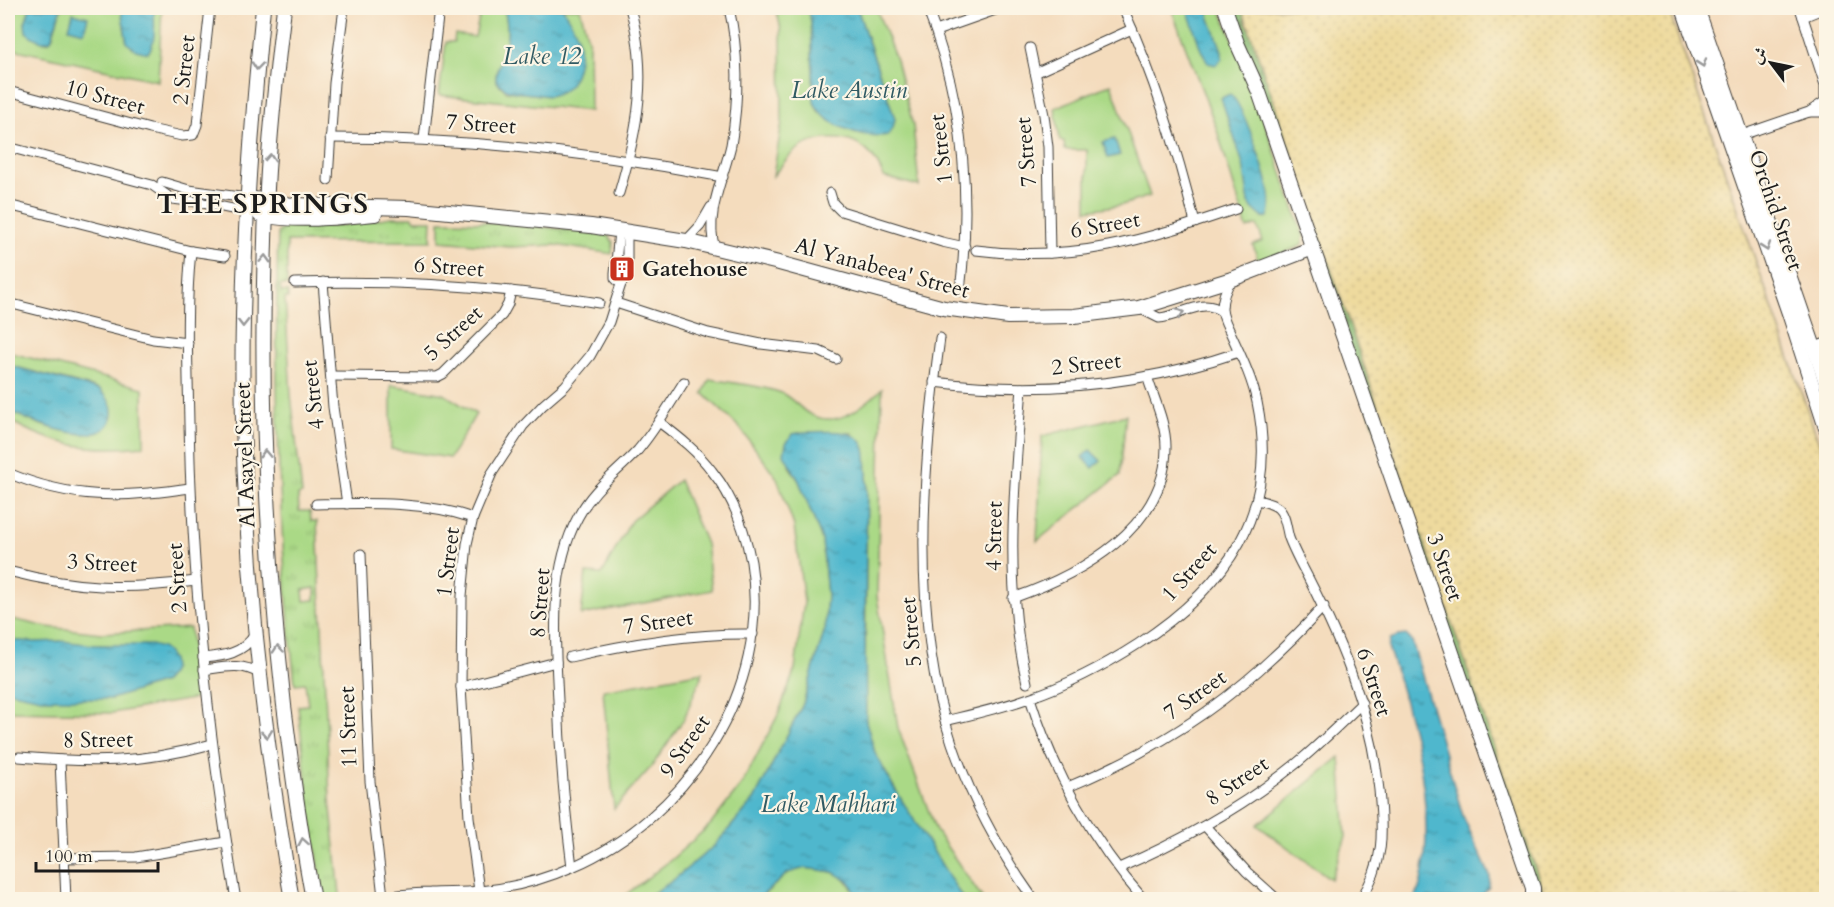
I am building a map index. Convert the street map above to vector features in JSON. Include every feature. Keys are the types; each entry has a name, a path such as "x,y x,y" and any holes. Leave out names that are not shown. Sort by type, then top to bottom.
{"street":[{"name":"2 Street","path":"193,135 197,125 210,8"},
{"name":"Al Asayel Street","path":"263,8 253,100 247,205 243,423 255,634 272,782 292,900"},
{"name":"Al Asayel Street","path":"284,8 275,93 267,209 263,390 271,572 288,743 313,900"},
{"path":"328,180 334,83 344,8"},
{"path":"424,139 439,8"},
{"path":"619,193 638,117 640,87 638,43 630,8"},
{"path":"715,248 711,225 731,143 736,87 736,58 729,8"},
{"name":"1 Street","path":"927,8 954,95 963,150 966,199 965,247 960,291"},
{"path":"936,31 1000,8"},
{"path":"1123,8 1164,112 1195,223"},
{"name":"3 Street","path":"1225,8 1237,43 1259,92 1313,248 1533,888 1533,900"},
{"name":"Orchid Street","path":"1683,8 1821,345 1827,382"},
{"name":"Orchid Street","path":"1697,8 1789,313 1827,428"},
{"path":"1735,137 1826,104 1826,86 1802,10 1825,8"},
{"path":"1035,73 1132,29"},
{"name":"7 Street","path":"1030,48 1048,147 1050,253"},
{"name":"10 Street","path":"8,91 150,129 182,136 193,135"},
{"name":"7 Street","path":"330,138 424,139 540,148 628,159"},
{"name":"Al Yanabeea' Street","path":"8,147 157,184 181,183 196,190 267,209 292,205 390,207 536,219 623,231 715,248 813,271 912,301 975,314 1041,318 1107,314 1139,308 1232,279 1313,248"},
{"path":"628,159 723,177"},
{"name":"Al Yanabeea' Street","path":"157,184 172,199 247,205"},
{"path":"193,201 196,190"},
{"path":"830,192 833,203 841,211 965,247"},
{"path":"686,242 704,221 718,195"},
{"path":"8,205 191,251 225,256"},
{"name":"6 Street","path":"976,250 1050,253 1088,250 1129,243 1236,209"},
{"name":"1 Street","path":"479,891 463,743 461,687 463,570 473,518 485,488 504,453 523,426 579,371 600,339 616,303 621,284 617,281 615,273 623,231"},
{"name":"2 Street","path":"191,251 188,343 190,488 196,581 212,744 236,900"},
{"path":"1139,308 1159,318 1203,305 1213,306 1222,312 1223,300 1232,279"},
{"name":"4 Street","path":"323,282 330,376 347,504"},
{"name":"6 Street","path":"295,283 427,284 511,291 599,303"},
{"name":"5 Street","path":"330,376 437,377 443,374 502,315 511,291"},
{"path":"8,303 153,339 188,343"},
{"path":"616,303 697,330 761,344 819,351 836,359"},
{"name":"1 Street","path":"945,721 1030,698 1106,664 1146,638 1188,606 1204,592 1231,557 1244,534 1257,500 1262,472 1261,425 1254,392 1222,312"},
{"path":"1789,313 1796,320 1805,341 1821,345"},
{"name":"5 Street","path":"940,338 927,467 926,587 932,659 951,742 976,803 997,842 1034,900"},
{"name":"2 Street","path":"934,382 979,387 1086,386 1147,376 1239,352"},
{"path":"1013,598 1059,579 1085,564 1124,536 1150,507 1160,488 1165,466 1166,444 1162,422 1147,376"},
{"name":"8 Street","path":"572,867 560,743 556,662 558,589 566,545 578,518 592,495 636,452 659,422 684,382"},
{"name":"4 Street","path":"1022,388 1012,570 1017,633 1026,683"},
{"name":"9 Street","path":"367,900 479,891 526,883 572,867 605,850 641,826 662,807 699,765 727,721 745,675 753,634 752,572 743,529 713,471 679,437 659,422"},
{"path":"8,473 53,488 88,494 142,495 190,488"},
{"name":"6 Street","path":"1257,500 1270,504 1281,512 1293,548 1324,606 1348,662 1362,704 1377,771 1382,839 1378,865 1360,900"},
{"path":"316,504 425,507 473,518"},
{"name":"11 Street","path":"362,554 370,781 384,897"},
{"name":"3 Street","path":"8,572 41,580 100,588 130,588 196,581"},
{"name":"7 Street","path":"1068,787 1137,755 1204,715 1267,665 1324,606"},
{"path":"203,656 228,650 237,652 248,645 255,634"},
{"name":"7 Street","path":"570,657 669,639 753,634"},
{"path":"237,652 238,666"},
{"path":"461,687 556,662"},
{"path":"204,670 238,666 249,668 260,674"},
{"path":"1030,698 1047,744 1090,827 1144,900"},
{"name":"8 Street","path":"1119,868 1205,826 1251,796 1297,763 1362,704"},
{"name":"8 Street","path":"19,757 109,762 150,758 212,744"},
{"path":"60,760 66,900"},
{"path":"1205,826 1247,872 1278,900"},
{"path":"64,858 136,857 226,842"}],"green space":[{"path":"17,8 30,8 25,23 44,42 48,42 52,38 61,8 122,8 127,43 153,37 154,8 162,8 158,81 8,48 8,34"},
{"path":"481,8 504,8 507,38 496,81 506,91 550,96 565,12 563,8 580,8 589,43 590,111 439,95 446,42 454,42 455,34 475,37"},
{"path":"776,8 807,8 811,21 814,102 819,113 895,119 857,8 876,8 896,60 913,125 919,186 884,177 875,160 866,150 854,143 837,139 819,140 802,146 789,156 773,176 782,122 781,29"},
{"path":"1171,8 1220,8 1251,83 1304,237 1301,246 1259,263 1253,245 1263,241 1257,225 1247,229 1216,127"},
{"path":"1231,8 1244,8 1552,899 1536,899"},
{"path":"1111,84 1150,196 1122,205 1087,210 1087,150 1065,150 1064,141 1060,141 1055,108"},
{"path":"392,217 432,220 431,241 287,242 287,285 280,285 281,292 288,292 288,298 285,298 291,395 302,494 298,495 299,511 310,511 311,521 317,521 330,799 340,895 340,899 324,899 308,798 298,706 308,705 305,683 295,684 281,514 277,402 278,232 285,227 338,226","holes":["315,588 315,600 304,601 303,590"]},
{"path":"440,221 524,225 608,235 613,242 612,254 555,245 511,247 440,241"},
{"path":"8,352 143,388 144,446 107,448 74,445 42,436 8,420 8,410 44,426 92,387 8,365"},
{"path":"710,379 779,392 805,411 816,417 827,419 847,415 882,389 877,596 898,728 936,831 983,899 963,899 914,823 875,753 866,722 865,693 867,473 852,433 805,432 793,434 789,466 799,481 822,540 827,595 825,629 803,704 754,800 714,846 671,882 644,899 619,900 672,859 711,824 742,784 778,715 795,669 804,602 794,526 777,478 740,428 703,393"},
{"path":"391,385 444,394 476,414 450,458 391,449"},
{"path":"1126,415 1120,475 1037,541 1042,436"},
{"path":"679,480 706,544 712,590 581,615 586,573 602,574 631,521"},
{"path":"8,618 47,627 102,633 190,628 198,698 112,713 8,711"},
{"path":"703,672 684,719 652,766 614,809 603,690"},
{"path":"1340,757 1346,837 1331,879 1257,825"},
{"path":"805,868 837,874 848,882 858,899 758,900 789,872"}],"sand":[{"path":"1242,8 1668,8 1826,463 1826,899 1546,899"}],"water":[{"path":"30,8 61,8 51,40 41,41 26,32 25,23"},
{"path":"122,8 154,8 154,37 148,53 136,50 127,43"},
{"name":"Lake 12","path":"504,8 563,8 576,32 579,50 577,70 568,86 548,96 509,90 496,81 507,38"},
{"name":"Lake Austin","path":"807,8 857,8 895,119 888,135 857,133 835,124 819,110 814,102 811,21"},
{"path":"1187,8 1206,8 1222,51 1222,59 1216,65 1208,63 1201,50"},
{"path":"73,13 88,17 84,32 69,28"},
{"path":"1230,94 1248,125 1264,172 1270,197 1268,217 1263,218 1249,203 1243,164 1221,98"},
{"path":"1115,139 1120,155 1108,158 1103,142"},
{"path":"8,365 100,390 108,398 112,407 107,426 97,432 83,434 66,432 31,421 8,410"},
{"name":"Lake Mahhari","path":"830,431 848,434 861,442 865,449 867,473 866,722 875,753 893,786 963,899 858,899 850,882 833,872 805,868 788,873 758,899 644,899 671,882 714,846 754,800 803,704 825,629 827,595 822,540 799,481 784,454 786,443 793,434"},
{"path":"1090,450 1101,461 1093,468 1082,457"},
{"path":"1406,635 1412,641 1463,816 1490,876 1489,887 1479,899 1414,899 1420,883 1425,855 1425,802 1411,724 1388,647 1390,639"},
{"path":"8,640 61,641 94,645 151,645 167,652 172,659 173,669 164,682 111,699 46,699 8,691"}],"place":[{"name":"Gatehouse","path":"622,269"}],"district":[{"name":"THE SPRINGS","path":"263,204"}]}
